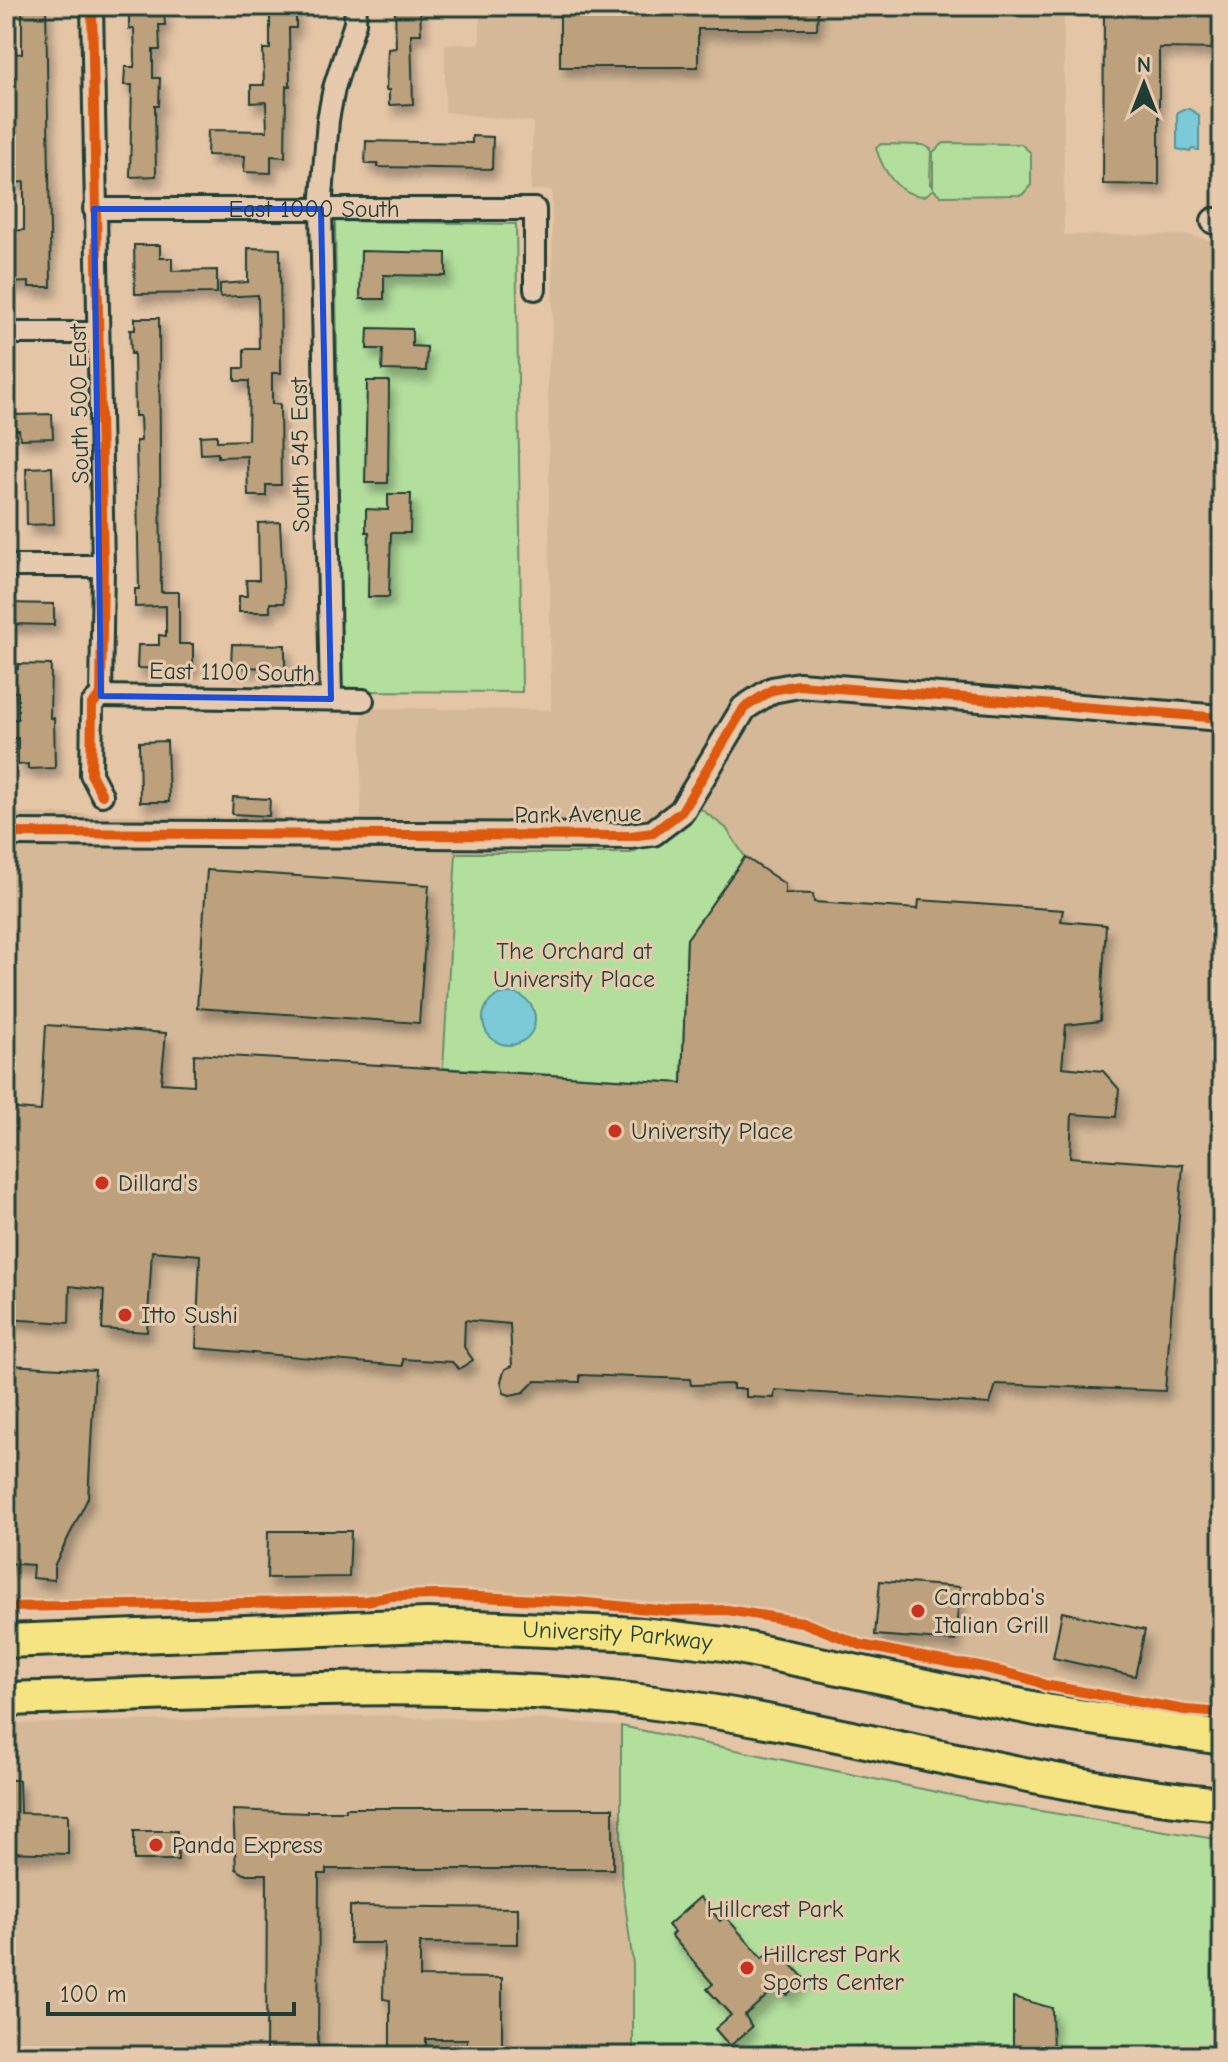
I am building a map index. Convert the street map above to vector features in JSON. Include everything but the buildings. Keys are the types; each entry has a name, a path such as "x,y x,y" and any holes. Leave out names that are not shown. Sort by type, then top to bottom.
{"main road":[{"name":"University Parkway","path":"6,1641 427,1625 641,1634 724,1644 1046,1711 1222,1738"},
{"path":"6,1699 446,1690 636,1701 722,1714 1048,1779 1222,1804"}],"street":[{"name":"South 500 East","path":"92,6 103,566 101,696 92,704 91,774 102,795"},
{"name":"South 545 East","path":"331,699 321,209 328,120 334,88 355,23 356,6"},
{"name":"East 1000 South","path":"94,209 535,209 535,289"},
{"path":"6,333 98,333"},
{"path":"6,566 103,566"},
{"name":"Park Avenue","path":"6,833 371,836 630,836 653,833 682,811 744,708 772,690 799,685 1222,718"},
{"name":"East 1100 South","path":"101,696 363,700"}],"highlighted area":[{"path":"94,209 321,209 331,699 101,696"}],"shaded area":[{"name":"University Place","path":"480,6 1064,6 1064,235 1189,235 1222,244 1222,1709 1172,1703 1057,1677 1041,1677 867,1642 806,1619 730,1606 676,1607 632,1601 404,1592 356,1593 351,1600 6,1607 6,813 361,819 362,708 551,710 548,375 553,325 552,190 531,190 533,122 445,112 445,44 480,44"},
{"path":"395,1715 406,1718 535,1719 621,1726 621,1872 633,1964 633,2056 11,2056 6,2041 6,1724"}],"green space":[{"path":"944,143 1021,144 1031,153 1031,185 1022,195 941,196 933,189 925,196 915,195 893,181 876,148 881,144 923,145 931,149 930,184 933,187 933,152"},
{"path":"335,221 516,224 522,692 342,691"},
{"name":"The Orchard at University Place","path":"697,806 726,828 745,857 687,939 682,1083 443,1068 456,853 631,853 668,835"},
{"name":"Hillcrest Park","path":"621,1726 989,1803 1222,1840 1222,2056 633,2056 633,1964 621,1872"}],"water":[{"path":"1183,109 1199,115 1199,150 1192,149 1190,152 1177,149 1177,112"},
{"path":"509,993 527,1001 535,1019 527,1037 509,1045 491,1037 483,1019 491,1001"}],"cycle path":[{"path":"92,6 103,566 101,696 92,704 91,774 102,795"},
{"path":"6,833 630,836 653,833 682,811 744,708 772,690 799,685 1222,718"},
{"path":"6,1607 366,1601 391,1596 441,1595 576,1602 669,1611 727,1610 802,1622 861,1645 988,1669 1044,1685 1185,1710 1222,1713"}],"place":[{"name":"University Place","path":"615,1131"},
{"name":"Dillard's","path":"102,1183"},
{"name":"Itto Sushi","path":"125,1315"},
{"name":"Carrabba's Italian Grill","path":"918,1611"},
{"name":"Panda Express","path":"156,1845"},
{"name":"Hillcrest Park Sports Center","path":"747,1968"}]}
